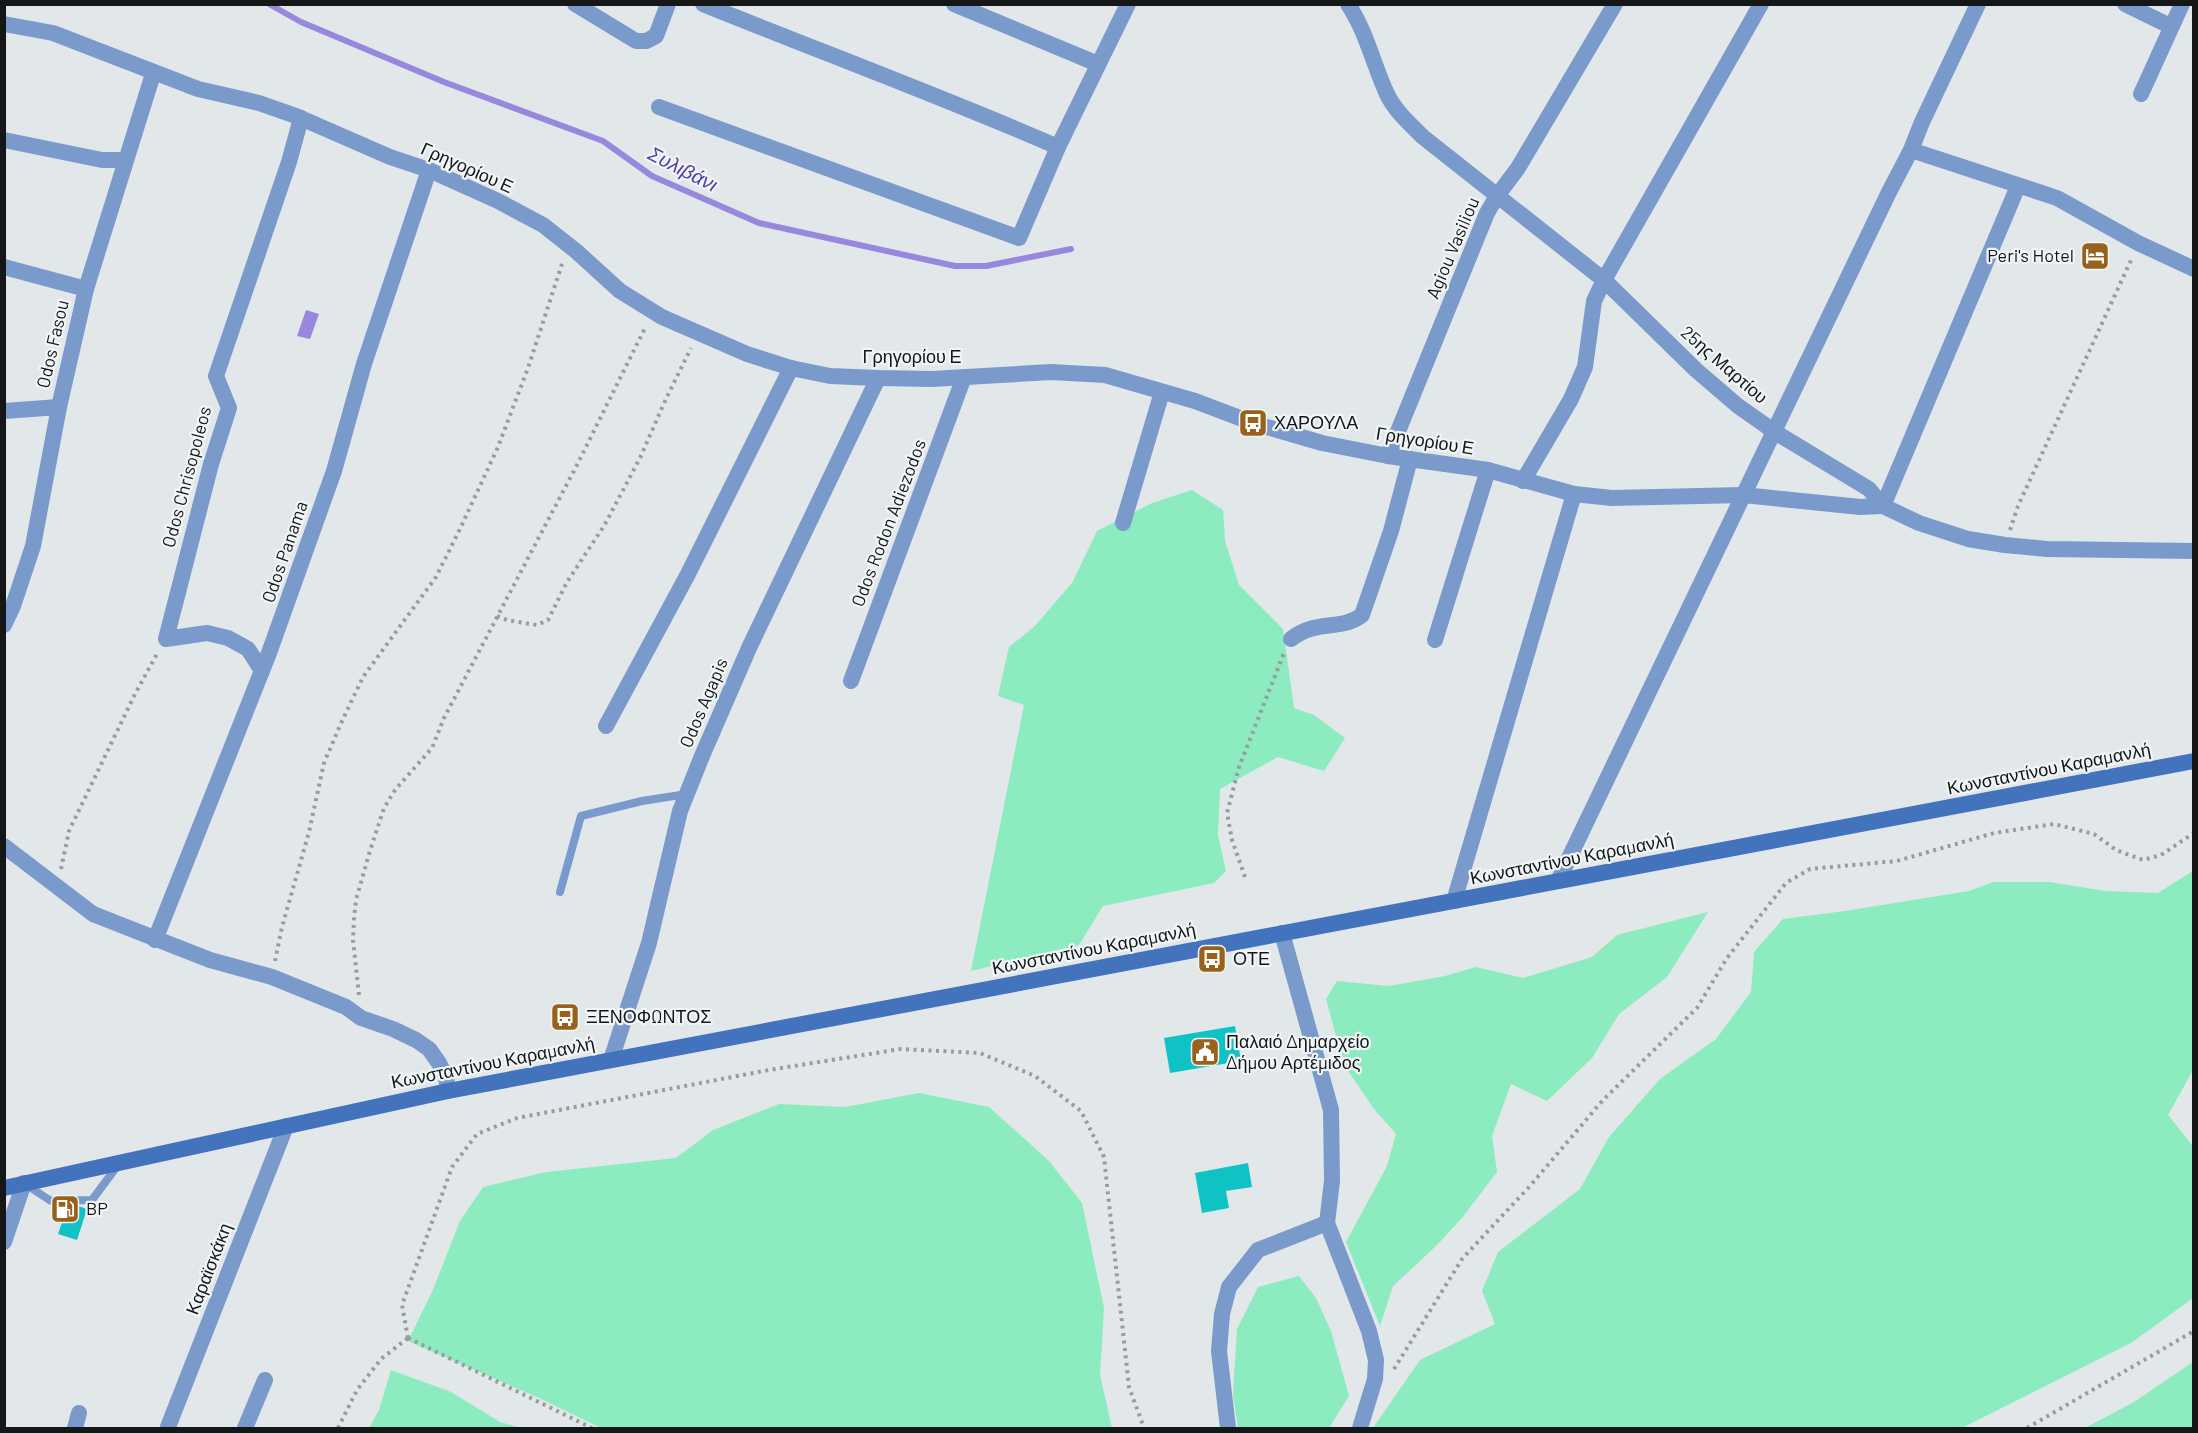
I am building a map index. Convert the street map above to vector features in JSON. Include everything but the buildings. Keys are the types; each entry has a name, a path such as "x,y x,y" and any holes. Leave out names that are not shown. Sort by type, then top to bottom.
{"main road":[{"name":"Κωνσταντίνου Καραμανλή","path":"4,1188 448,1091 2193,761"}],"street":[{"path":"575,4 636,41 646,41 656,36 668,4"},
{"path":"703,4 1058,147"},
{"path":"954,4 1098,64"},
{"path":"659,107 1018,238 1058,147 1128,4"},
{"name":"25ης Μαρτίου","path":"1348,4 1365,34 1388,96 1403,118 1423,137 1604,280 1696,370 1738,406 1775,432 1869,489 1883,506 1938,530 1968,539 2005,545 2047,549 2193,551"},
{"name":"Agiou Vasiliou","path":"1388,456 1487,213 1518,168 1615,4"},
{"path":"1523,482 1571,399 1585,367 1594,301 1604,280 1761,4"},
{"path":"1558,881 1911,150 1978,4"},
{"path":"2125,4 2170,26"},
{"path":"2141,94 2182,4"},
{"name":"Γρηγορίου Ε","path":"4,24 53,33 153,74 198,89 259,103 301,118 370,149 429,170 534,220 567,244 620,291 653,311 698,334 747,354 791,368 830,376 878,378 933,379 1051,372 1105,375 1195,401 1253,423 1322,443 1388,456 1488,470 1523,482 1574,494 1612,498 1743,495 1860,507 1883,506"},
{"name":"Odos Fasou","path":"4,625 9,605 33,546 59,407 86,289 153,74"},
{"name":"Odos Chrisopoleos","path":"166,639 211,464 229,408 216,376 289,162 301,118"},
{"path":"4,140 102,160 125,160"},
{"path":"1911,150 2057,198 2139,243 2193,268"},
{"name":"Odos Panama","path":"155,940 262,671 334,471 364,364 429,170"},
{"path":"1883,506 2018,186"},
{"path":"4,267 86,289"},
{"path":"606,726 688,574 791,368"},
{"name":"Odos Rodon Adiezodos","path":"850,681 964,377"},
{"name":"Odos Agapis","path":"611,1060 649,943 680,811 749,648 878,378"},
{"path":"1123,524 1162,392"},
{"path":"4,411 59,407"},
{"path":"1291,639 1301,631 1325,624 1353,622 1362,615 1390,531 1410,459"},
{"path":"1436,640 1488,470"},
{"path":"1454,901 1574,494"},
{"path":"166,639 207,633 228,638 248,650 262,671"},
{"path":"4,846 93,914 210,960 272,977 346,1007 361,1018 416,1040 429,1049 439,1063 446,1077 448,1091"},
{"path":"1282,933 1331,1110 1332,1181 1327,1222 1369,1331 1376,1360 1376,1379 1368,1410 1360,1428"},
{"name":"Καραϊσκάκη","path":"168,1427 286,1126"},
{"path":"4,1242 24,1183"},
{"path":"1228,1428 1219,1351 1222,1314 1229,1287 1258,1250 1327,1222"},
{"path":"245,1428 266,1380"}],"lane":[{"path":"560,892 581,816 642,801 687,794"},
{"path":"24,1183 51,1201 92,1200 120,1162"}],"path":[{"path":"2005,545 2018,506 2139,243"},
{"path":"272,977 282,927 309,832 324,763 363,677 436,577 460,529 498,447 528,368 567,244"},
{"path":"361,1018 353,940 356,900 384,808 395,790 432,748 444,718 577,465 653,311"},
{"path":"497,616 537,625 548,620 567,582 604,526 640,458 698,334"},
{"path":"58,887 69,831 134,696 166,639"},
{"path":"1245,877 1232,840 1227,813 1239,767 1291,639"},
{"path":"1376,1379 1390,1375 1462,1259 1530,1186 1603,1100 1697,1008 1727,958 1786,883 1810,869 1897,861 1994,833 2054,824 2094,834 2116,850 2142,860 2161,855 2193,833"},
{"path":"408,1338 402,1305 453,1167 477,1134 517,1118 769,1070 879,1052 901,1049 980,1053 1035,1077 1081,1111 1104,1157 1129,1388 1144,1428"},
{"path":"2027,1428 2193,1331"},
{"path":"338,1428 357,1390 381,1359 408,1338"},
{"path":"408,1338 592,1428"}],"green space":[{"path":"1192,490 1223,510 1225,541 1239,585 1283,629 1294,708 1314,715 1345,738 1324,771 1278,757 1220,789 1218,835 1226,871 1214,883 1103,906 1079,945 971,971 1024,705 998,696 1009,647 1034,627 1072,583 1097,531 1152,503"},
{"path":"2193,871 2193,1070 2168,1115 2193,1146 2193,1298 2131,1343 1962,1428 1373,1428 1420,1360 1495,1324 1482,1291 1498,1252 1580,1189 1609,1137 1660,1079 1716,1039 1751,992 1754,952 1783,919 1969,891 1993,882 2049,882 2106,891 2158,893"},
{"path":"1708,912 1667,977 1619,1014 1592,1058 1547,1101 1511,1084 1492,1136 1497,1172 1462,1218 1393,1286 1380,1326 1346,1242 1387,1166 1396,1134 1374,1109 1344,1065 1326,999 1337,981 1389,986 1445,976 1476,967 1523,978 1592,957 1617,935"},
{"path":"919,1093 989,1107 1049,1161 1082,1203 1104,1308 1100,1375 1112,1428 601,1428 537,1397 408,1341 432,1292 460,1221 483,1187 546,1172 676,1158 713,1130 779,1104 845,1107"},
{"path":"1299,1276 1316,1298 1331,1331 1349,1396 1329,1428 1238,1428 1233,1395 1237,1329 1258,1287"},
{"path":"2193,1362 2193,1428 2085,1428 2134,1402"},
{"path":"391,1370 451,1392 500,1422 521,1428 369,1428 379,1410"}],"shaded area":[{"path":"306,310 319,314 310,339 297,336"}],"waterway":[{"name":"Συλιβάνι","path":"269,4 301,22 444,82 603,141 652,176 759,223 955,266 986,266 1071,249"}],"place":[{"name":"Peri's Hotel","path":"2095,256"},
{"name":"ΧΑΡΟΥΛΑ","path":"1253,423"},
{"name":"ΟΤΕ","path":"1212,959"},
{"name":"ΞΕΝΟΦΩΝΤΟΣ","path":"565,1017"},
{"name":"Παλαιό Δημαρχείο Δήμου Αρτέμιδος","path":"1205,1052"},
{"name":"BP","path":"65,1209"}]}
